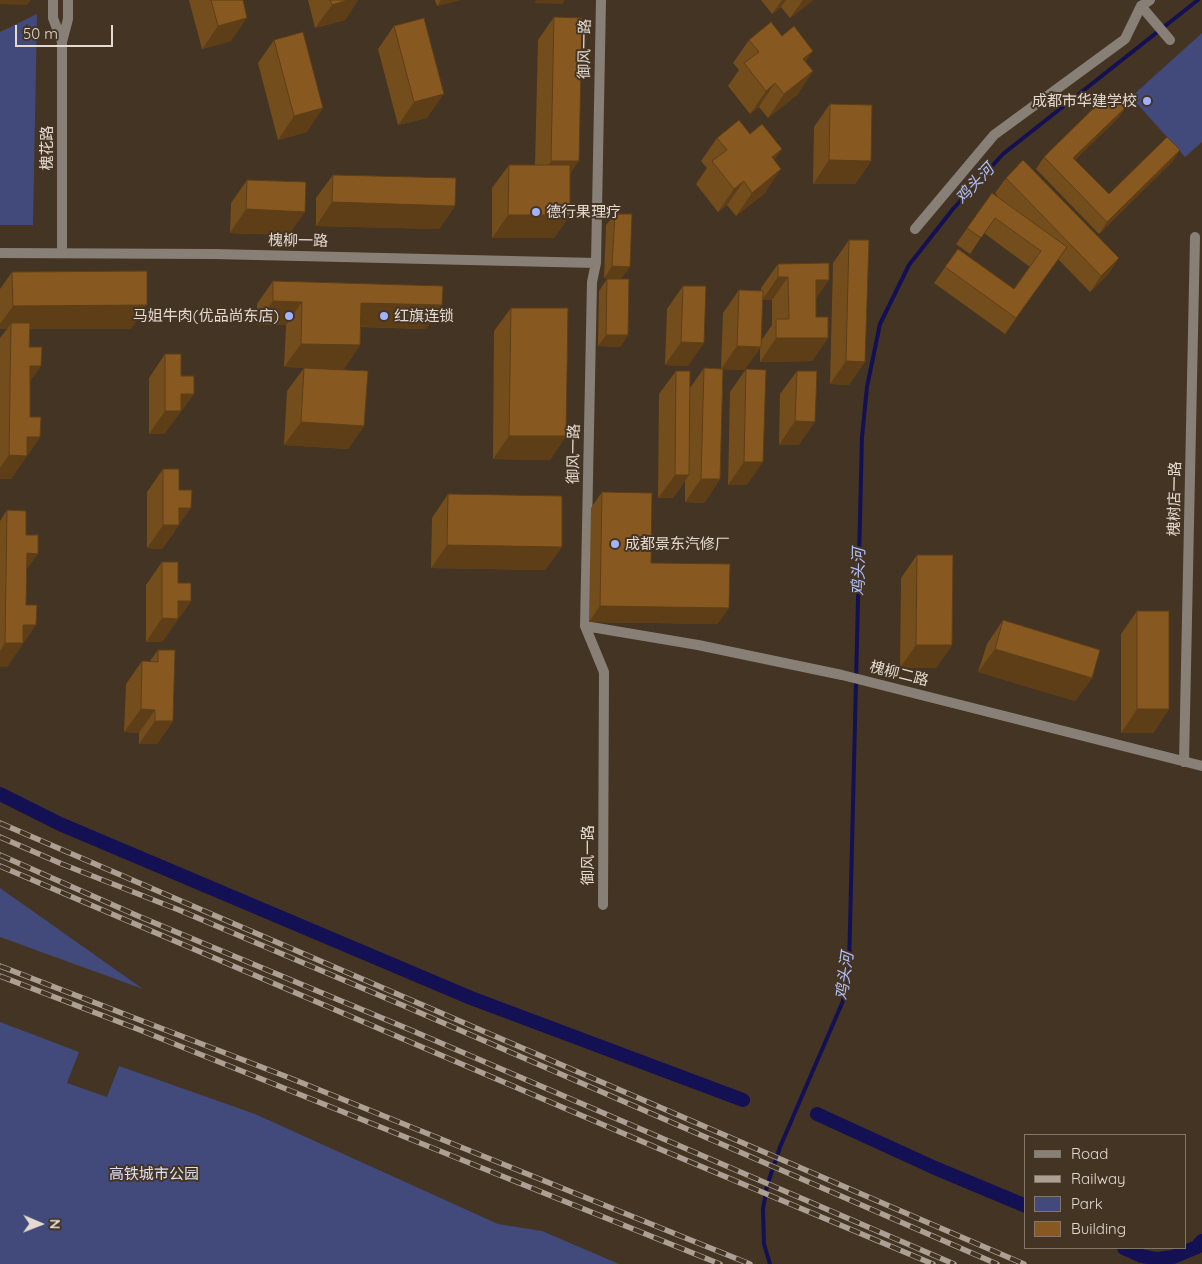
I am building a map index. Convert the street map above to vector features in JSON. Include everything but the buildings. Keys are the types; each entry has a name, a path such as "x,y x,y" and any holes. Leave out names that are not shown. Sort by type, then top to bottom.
{"street":[{"name":"槐花路","path":"53,0 53,18 62,42"},
{"name":"槐花路","path":"62,253 62,42 68,19 68,0"},
{"name":"御风一路","path":"601,0 596,263 592,282 585,626 604,672 603,905"},
{"path":"1146,3 1153,20 1170,40"},
{"path":"915,228 994,135 1125,38 1146,3"},
{"name":"槐树店一路","path":"1184,762 1195,237"},
{"name":"槐柳一路","path":"0,253 224,254 596,263"},
{"name":"槐柳二路","path":"585,626 698,645 842,675 1202,766"}],"green space":[{"path":"37,14 33,225 0,225 0,32"},
{"path":"1202,33 1202,142 1185,157 1131,97"},
{"path":"0,888 143,989 0,937"},
{"name":"高铁城市公园","path":"0,1022 79,1052 67,1083 107,1097 119,1066 255,1114 498,1224 542,1231 619,1264 0,1264"}],"waterway":[{"name":"鸡头河","path":"770,1264 764,1244 763,1209 767,1186 780,1147 843,1001 849,968 862,437 867,387 880,324 909,265 953,209 1003,154 1198,0"},
{"path":"0,794 60,824 471,998 743,1100"},
{"path":"817,1114 935,1168 1024,1205"},
{"path":"1126,1249 1142,1256 1157,1259 1173,1257 1197,1247 1202,1241"}],"railway":[{"path":"0,823 1024,1264"},
{"path":"0,837 62,864 179,910 402,1005 997,1264"},
{"path":"0,855 138,916 406,1028 954,1264"},
{"path":"0,866 933,1264"},
{"path":"0,966 290,1078 750,1264"},
{"path":"0,976 140,1030 720,1264"}],"place":[{"name":"成都市华建学校","path":"1147,101"},
{"name":"德行果理疗","path":"536,212"},
{"name":"马姐牛肉(优品尚东店)","path":"289,316"},
{"name":"红旗连锁","path":"384,316"},
{"name":"成都景东汽修厂","path":"615,544"}]}
